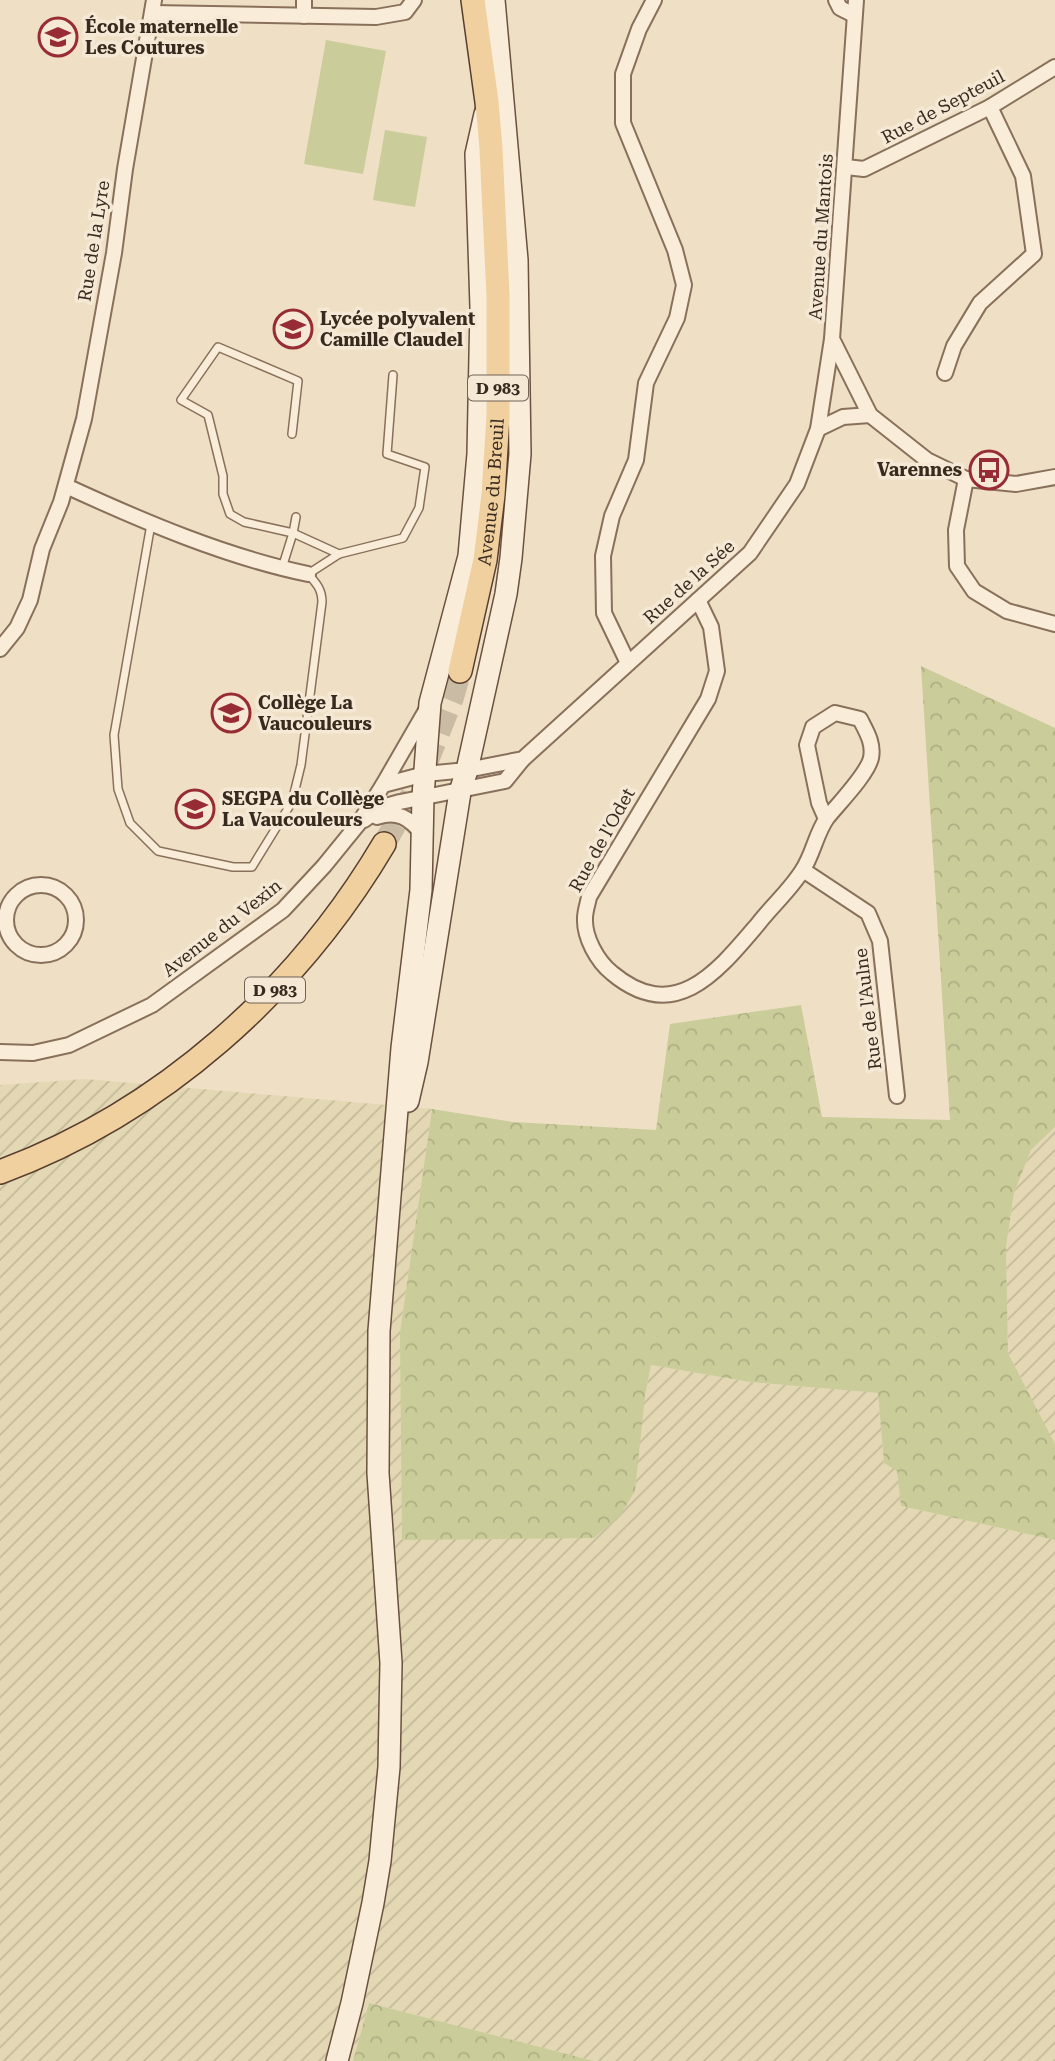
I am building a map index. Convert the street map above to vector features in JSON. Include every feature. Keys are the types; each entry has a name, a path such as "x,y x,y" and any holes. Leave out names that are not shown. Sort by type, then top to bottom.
{"main road":[{"name":"Avenue du Breuil","path":"473,0 487,102"},
{"name":"Avenue du Breuil","path":"460,671 481,583 496,459 498,296 487,102 488,0"},
{"path":"393,1161 417,1062 460,792 506,594 511,558 520,454 516,260 494,0"},
{"path":"337,2061 373,1903 389,1767 391,1663 377,1424 379,1331 402,1048 421,890 423,796 430,703 469,556 475,492 481,307 476,154 487,102"},
{"name":"D 983","path":"0,1172 79,1136 134,1105 213,1047 269,996 311,949 345,904 384,844"}],"street":[{"path":"303,0 304,16"},
{"path":"153,6 304,16 376,17 405,12 414,0"},
{"path":"628,663 604,613 603,556 612,516 636,460 646,383 677,318 684,285 675,250 623,123 624,74 639,29 654,0"},
{"path":"836,0 840,8 854,15"},
{"name":"Avenue du Mantois","path":"856,0 832,339 870,415 927,460 965,479 1017,484 1055,477"},
{"name":"Rue de la Lyre","path":"0,649 17,628 30,600 42,549 66,486 84,419 112,266 125,169 153,6"},
{"name":"Rue de Septeuil","path":"846,167 864,169 990,107 1055,67"},
{"path":"945,373 954,346 980,303 1034,254 1023,176 990,107"},
{"name":"Rue de la Sée","path":"359,823 382,807 423,796 460,792 505,781 523,758 750,553 797,484 818,429 832,339"},
{"path":"818,429 843,417 870,415"},
{"path":"965,479 956,530 957,566 974,591 1007,611 1055,624"},
{"path":"66,486 151,524 282,568 308,574"},
{"name":"Rue de l'Odet","path":"698,600 711,628 718,671 708,699 589,897 585,918 589,941 605,967 628,987 653,995 686,991 723,965 803,870 826,819 838,807 871,760 871,742 860,719 835,713 813,727 807,745 819,803 826,819"},
{"name":"Avenue du Vexin","path":"0,1052 33,1053 69,1045 152,1005 283,910 359,823 430,703"},
{"path":"383,785 425,774 467,770 523,758"},
{"path":"359,823 387,813 403,815 414,822 422,834"},
{"name":"Rue de l'Aulne","path":"803,870 868,913 880,941 897,1097"},
{"path":"42,884 54,886 64,893 72,902 76,914 73,936 66,945 46,955 24,951 9,935 3,922 11,901 19,892 42,884"}],"lane":[{"path":"292,434 298,381 218,347 181,400 208,415 223,476 223,494 230,514 244,522 293,533 340,554"},
{"path":"151,524 114,735 118,789 130,823 158,851 233,867 252,867 292,802 301,765 322,601 318,584 308,574 340,554 403,538 419,508 425,467 387,454 393,375"},
{"path":"282,568 296,517"}],"shaded area":[{"path":"85,1079 432,1109 400,1332 645,1396 651,1365 750,1382 878,1393 884,1463 898,1471 901,1506 1055,1540 1055,2061 594,2061 369,2003 353,2061 0,2061 0,1085"},
{"path":"1055,1127 1055,1444 1008,1353 1006,1247 1014,1193 1031,1150"}],"green space":[{"path":"326,40 386,51 363,174 304,164"},
{"path":"385,130 427,137 415,207 373,200"},
{"path":"921,666 1055,728 1055,1127 1031,1150 1014,1193 1006,1247 1008,1353 1055,1444 1055,1540 901,1506 897,1471 884,1463 878,1393 750,1382 651,1365 635,1491 621,1514 594,1538 402,1540 400,1332 432,1109 513,1122 656,1130 670,1024 801,1005 822,1117 950,1120"},
{"path":"369,2003 594,2061 353,2061"}],"tunnel":[{"path":"426,764 452,699 460,671"},
{"path":"384,844 412,795"}],"place":[{"name":"École maternelle Les Coutures","path":"58,37"},
{"name":"Lycée polyvalent Camille Claudel","path":"293,329"},
{"name":"Varennes","path":"989,470"},
{"name":"Collège La Vaucouleurs","path":"231,713"},
{"name":"SEGPA du Collège La Vaucouleurs","path":"195,809"}]}
